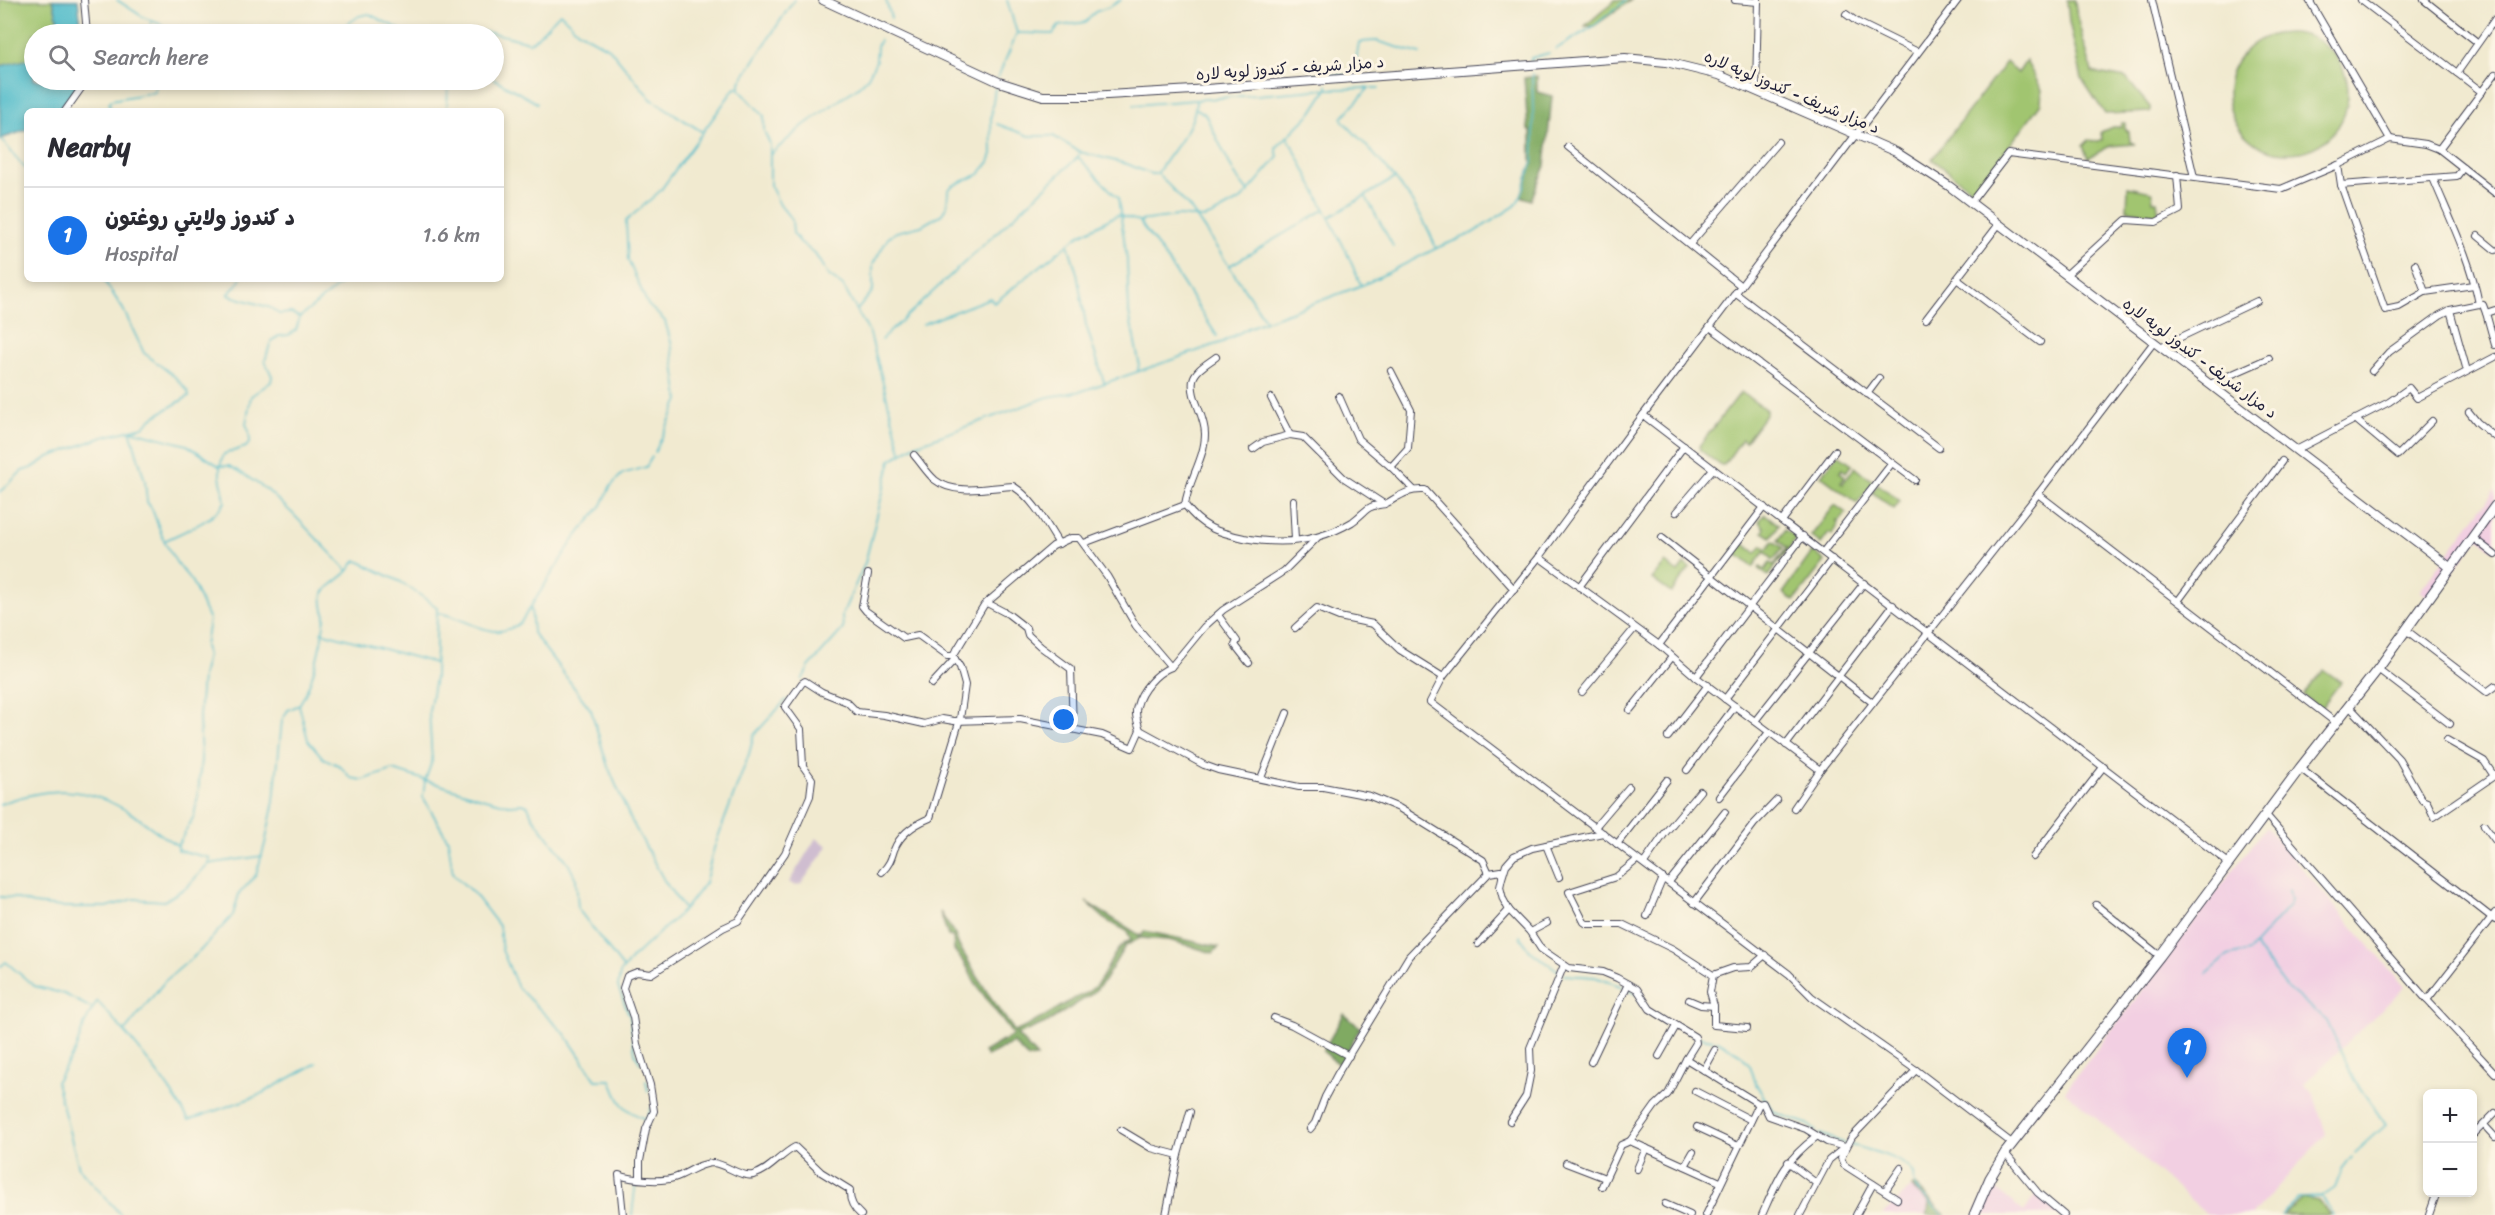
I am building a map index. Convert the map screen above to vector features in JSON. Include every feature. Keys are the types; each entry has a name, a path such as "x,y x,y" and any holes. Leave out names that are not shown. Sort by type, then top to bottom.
{"highway":[{"path":"1974,1215 1990,1178 2005,1153 2160,956 2300,768 2378,669 2495,506"}],"main road":[{"name":"د مزار شریف - کندوز لویه لاره","path":"823,0 999,82 1043,96 1090,96 1205,89 1625,58 1692,66 1756,90 1896,152 1971,202 2451,568"}],"street":[{"path":"84,0 86,24"},
{"path":"1736,0 1758,1 1756,90"},
{"path":"1958,0 1514,589 1443,677 1430,702 1765,955 1789,974 1812,997 1916,1070 2013,1144"},
{"path":"2152,0 2194,177"},
{"path":"2309,0 2390,139"},
{"path":"2361,0 2482,92"},
{"path":"2424,0 2477,42"},
{"path":"1846,14 1857,22 1918,52"},
{"path":"2457,73 2495,19"},
{"path":"2439,149 2494,79"},
{"path":"67,108 80,90"},
{"path":"1971,202 2008,153 2281,189 2338,165 2390,139 2426,144 2439,149 2495,193"},
{"path":"1690,244 1778,142"},
{"path":"1568,147 1741,286"},
{"path":"2338,165 2341,185 2383,308 2386,311 2399,307 2425,292 2475,285"},
{"path":"2341,185 2457,176 2463,168"},
{"path":"2066,275 2126,220 2156,222 2180,210 2177,175"},
{"path":"2433,178 2458,238 2475,285 2479,304"},
{"path":"1926,319 1999,224"},
{"path":"2478,236 2495,250"},
{"path":"2415,264 2425,292"},
{"path":"1958,280 2040,342"},
{"path":"1736,293 1939,448"},
{"path":"1794,808 1820,770 1873,702 2157,344 2257,301"},
{"path":"2372,371 2389,352 2450,310 2483,304 2495,345"},
{"path":"2450,310 2467,371"},
{"path":"2486,313 2495,310"},
{"path":"1710,327 1915,480"},
{"path":"1216,357 1198,370 1193,378 1195,400 1204,420 1205,436 1186,494 1185,505 1200,523 1215,531 1255,540 1317,538 1352,522 1375,505 1384,504 1413,489 1425,490 1514,589"},
{"path":"2296,450 2389,402 2409,388 2417,398 2495,357"},
{"path":"2210,384 2270,358"},
{"path":"1391,371 1411,410 1408,448 1391,466"},
{"path":"1867,393 1879,378"},
{"path":"1339,396 1358,439 1391,466 1413,489"},
{"path":"1271,398 1290,435"},
{"path":"2469,412 2495,437"},
{"path":"1643,415 2230,864"},
{"path":"2355,419 2398,455 2432,421"},
{"path":"1252,449 1263,442 1290,435 1303,437 1344,478 1384,504"},
{"path":"1580,587 1684,446"},
{"path":"1782,521 1836,451"},
{"path":"914,455 935,480 946,487 956,489 1013,486 1029,499 1059,544"},
{"path":"2178,601 2282,460"},
{"path":"1823,552 1892,463"},
{"path":"1676,512 1713,469"},
{"path":"2038,494 2335,722"},
{"path":"1293,500 1295,540"},
{"path":"1084,543 1185,505"},
{"path":"1659,645 1764,507"},
{"path":"1696,677 1803,536"},
{"path":"932,684 954,657 987,603 1053,546 1079,537 1122,599 1136,626 1171,667"},
{"path":"2472,537 2495,555"},
{"path":"640,1179 640,1161 646,1129 654,1111 650,1084 623,988 627,976 637,972 651,974 723,927 738,921 785,853 810,796 812,779 803,766 801,729 785,708 790,698 805,681 822,692 847,702 857,712 884,715 924,724 942,719 954,721 960,719 1020,719 1072,728 1120,741 1132,748 1140,730 1136,715 1137,706 1148,685 1163,670 1171,667 1204,627 1218,615 1284,571 1317,538"},
{"path":"1662,538 1873,702"},
{"path":"1539,556 1659,645 1707,686 1820,770"},
{"path":"1725,699 1832,559"},
{"path":"868,574 862,606 866,611 904,638 918,635 947,656 954,657"},
{"path":"1755,721 1864,583"},
{"path":"987,603 1008,614 1026,628 1028,635 1041,647 1071,669 1072,728"},
{"path":"1786,745 1893,606"},
{"path":"1295,628 1317,608 1339,617 1373,624 1400,650 1443,677"},
{"path":"1218,615 1232,633 1237,641 1235,645 1249,663"},
{"path":"1582,692 1634,628"},
{"path":"2406,630 2487,692 2495,686"},
{"path":"882,872 892,860 894,849 912,825 930,818 960,719 965,685 960,667 954,657"},
{"path":"1630,710 1672,657"},
{"path":"2378,669 2450,724"},
{"path":"1668,736 1707,686"},
{"path":"1687,770 1735,706"},
{"path":"2349,706 2399,759 2434,817 2494,776 2484,761 2447,740"},
{"path":"1262,778 1287,714"},
{"path":"1140,730 1204,765 1299,787 1323,787 1357,794 1399,808 1483,860 1489,873"},
{"path":"1719,797 1770,732"},
{"path":"2033,857 2104,766"},
{"path":"2300,768 2494,917 2427,1000"},
{"path":"1617,844 1667,780"},
{"path":"1595,827 1629,787"},
{"path":"1700,791 1640,862 1616,878 1569,892 1587,924 1622,924 1672,949 1713,975"},
{"path":"1694,903 1754,824 1777,800"},
{"path":"1647,916 1666,880 1725,812"},
{"path":"2266,815 2427,1000 2495,1073"},
{"path":"2484,825 2495,840"},
{"path":"1602,832 1532,848 1514,856 1506,865 1500,887 1509,910 1530,932 1541,949 1564,965 1581,970 1603,972 1637,989 1650,1009 1696,1039 1668,1094 1655,1106 1630,1141 1621,1145 1602,1186"},
{"path":"1546,845 1559,877"},
{"path":"1310,1129 1315,1123 1325,1097 1409,956 1489,873 1501,871 1502,878"},
{"path":"2096,905 2160,956"},
{"path":"1478,944 1509,910"},
{"path":"1530,932 1547,923"},
{"path":"1713,975 1733,968 1751,967 1765,955"},
{"path":"1510,1121 1526,1096 1531,1071 1530,1048 1564,965"},
{"path":"1713,975 1710,992 1714,1006 1714,1025 1748,1028"},
{"path":"1591,1062 1628,984"},
{"path":"1689,1000 1701,1005 1714,1006"},
{"path":"1274,1018 1292,1025 1349,1056"},
{"path":"1659,1056 1676,1026"},
{"path":"1704,1071 1715,1050"},
{"path":"1686,1059 1759,1104 1763,1103 1769,1116 1806,1129 1816,1137 1845,1147"},
{"path":"1897,1199 1844,1165 1841,1158 1852,1137 1916,1070"},
{"path":"1695,1091 1751,1120"},
{"path":"1706,1215 1759,1104"},
{"path":"1166,1215 1178,1155 1190,1112"},
{"path":"2477,1131 2495,1113"},
{"path":"2484,1125 2495,1137"},
{"path":"1697,1126 1738,1146"},
{"path":"1121,1130 1151,1148 1178,1155"},
{"path":"1762,1215 1788,1162 1796,1152 1816,1137"},
{"path":"1630,1141 1720,1182"},
{"path":"623,1215 619,1175 630,1179 672,1179 701,1165 712,1163 749,1176 762,1172 795,1147 821,1172 850,1190 849,1196 855,1210 861,1215"},
{"path":"1800,1215 1829,1160 1845,1147"},
{"path":"1637,1169 1646,1148"},
{"path":"1685,1166 1693,1152"},
{"path":"2005,1153 2038,1193 2064,1215"},
{"path":"1788,1162 1816,1183"},
{"path":"1566,1163 1605,1178"},
{"path":"1885,1191 1901,1168"},
{"path":"1856,1215 1873,1184"},
{"path":"2429,1215 2435,1197"},
{"path":"1665,1204 1690,1215"}],"shaded area":[{"path":"2495,490 2495,551 2478,538 2432,600 2420,591"},
{"path":"2266,827 2405,987 2304,1084 2314,1095 2326,1134 2252,1215 2207,1215 2065,1091"},
{"path":"816,838 828,846 801,884 795,886 789,882"},
{"path":"1990,1184 2024,1212 2037,1194 2062,1215 1975,1215"},
{"path":"1912,1187 1929,1203 1927,1215 1882,1215"}],"green space":[{"path":"0,0 53,0 57,24 24,24 24,61 0,66"},
{"path":"1615,0 1631,0 1594,26 1585,26"},
{"path":"2067,0 2075,0 2077,18 2092,72 2126,78 2150,107 2150,112 2105,114 2082,79 2069,22"},
{"path":"2288,33 2311,37 2331,50 2344,70 2348,93 2344,116 2331,136 2311,149 2288,153 2265,149 2245,136 2232,116 2228,93 2232,70 2245,50 2265,37"},
{"path":"2026,61 2042,90 2041,103 1975,192 1932,159 2006,62 2018,73"},
{"path":"1537,76 1537,92 1552,96 1545,166 1531,200 1521,196 1533,162 1524,78"},
{"path":"2121,123 2125,123 2130,142 2135,144 2110,146 2088,158 2083,146 2089,140 2093,142 2102,140 2101,132 2112,127 2121,127"},
{"path":"2128,187 2152,192 2153,201 2157,201 2159,215 2127,210"},
{"path":"1741,392 1766,410 1766,414 1745,442 1742,439 1724,465 1720,465 1700,450 1699,446"},
{"path":"1838,454 1852,464 1846,472 1842,469 1840,472 1845,476 1841,482 1843,483 1855,467 1874,482 1857,503 1821,476"},
{"path":"1878,484 1900,501 1894,509 1872,492"},
{"path":"1835,505 1846,513 1838,522 1836,521 1838,523 1832,535 1829,533 1821,544 1811,536"},
{"path":"1765,514 1779,525 1771,537 1763,532 1765,528 1759,521"},
{"path":"1785,530 1797,538 1768,576 1759,569 1760,567 1765,570 1770,563 1774,565 1787,548 1778,540"},
{"path":"1740,541 1756,553 1762,545 1767,549 1773,541 1783,548 1773,560 1765,551 1753,567 1733,551"},
{"path":"1813,551 1825,561 1794,601 1783,593"},
{"path":"1665,563 1678,572 1684,564 1690,568 1671,593 1652,579"},
{"path":"2324,670 2341,682 2320,709 2303,695"},
{"path":"1086,902 1141,936 1145,931 1219,947 1213,953 1169,940 1140,938 1125,946 1104,981 1092,994 1048,1022 1017,1035 1037,1057 1028,1058 1013,1043 987,1056 984,1052 1013,1035 954,950 953,937 948,936 940,912 987,992 1015,1032 1091,990 1120,948 1131,940 1127,931 1107,921"},
{"path":"1344,1014 1360,1028 1339,1065 1323,1051"},
{"path":"1915,1185 1945,1215 1927,1215 1929,1203 1912,1187"},
{"path":"2302,1198 2319,1201 2330,1215 2283,1215"}],"water":[{"path":"53,0 78,0 81,24 57,24"},
{"path":"24,60 24,90 74,90 60,108 24,108 24,131 0,139 0,66"}],"waterway":[{"path":"117,0 143,17 160,24"},
{"path":"794,0 740,82 740,90 764,116 764,131 770,144 770,185 780,205 792,220 793,233 815,254 828,275 843,286 870,334 901,451"},
{"path":"886,0 891,18"},
{"path":"998,77 1017,33 1007,0"},
{"path":"1017,33 1053,34 1059,26 1086,22 1095,12 1121,0"},
{"path":"1556,49 1594,26 1626,0"},
{"path":"504,36 533,41 560,13 578,31 610,49 651,99 701,131"},
{"path":"347,24 359,16 369,14 389,24"},
{"path":"771,154 804,125 858,87 868,77 876,61 877,46 880,40"},
{"path":"1354,74 1359,42 1377,41 1420,54"},
{"path":"1531,61 1531,58 1549,53"},
{"path":"1314,74 1346,75"},
{"path":"802,680 809,667 843,629 842,615 865,563 891,460 915,445 1048,397 1082,391 1223,342 1250,327 1365,284 1439,247 1471,234 1515,206 1521,196 1533,162 1532,74"},
{"path":"504,85 537,103"},
{"path":"923,324 990,298 994,303 1078,236 1117,215 1139,221 1177,216 1205,218 1242,199 1278,157 1276,148 1312,112 1327,89 1327,85"},
{"path":"655,452 679,400 671,342 665,321 648,305 628,260 626,221 660,191 734,89 739,87"},
{"path":"857,310 873,291 873,264 888,238 896,232 921,226 942,214 947,206 948,191 952,186 980,174 989,162 992,154 991,117 995,88"},
{"path":"1134,105 1327,89 1379,88"},
{"path":"1368,89 1342,118 1343,121 1384,165 1408,196 1419,212 1436,248"},
{"path":"110,108 111,100 155,92 155,90"},
{"path":"447,108 448,90"},
{"path":"997,124 1029,136 1053,136 1080,152 1157,174 1187,131 1195,111 1196,101"},
{"path":"1197,109 1205,114 1235,175 1249,193"},
{"path":"0,137 24,167"},
{"path":"1288,137 1361,285"},
{"path":"1079,153 1078,157 1118,198 1127,259 1129,313 1139,362 1138,371"},
{"path":"881,340 1078,157"},
{"path":"1158,174 1190,208 1266,321"},
{"path":"1330,217 1395,178"},
{"path":"1366,197 1393,246"},
{"path":"1229,266 1324,210"},
{"path":"1139,221 1217,336"},
{"path":"1068,244 1077,273 1086,325 1104,382"},
{"path":"0,492 22,471 32,468 49,457 103,437 143,427 152,418 189,396 188,391 174,376 144,353 123,309 105,282"},
{"path":"239,282 228,295 271,308 279,314 291,313 299,317"},
{"path":"164,541 214,515 225,502 220,473 221,462 224,454 246,447 250,442 246,424 251,396 271,382 272,376 265,361 271,341 296,330 300,317 343,282"},
{"path":"262,856 208,864 210,858 178,850 178,845 194,816 198,795 201,758 199,718 209,620 192,582 176,562 164,541 147,502 145,481 130,430 187,445 219,466 229,466 240,472 267,490 348,571 356,560 401,582 437,607 435,678 429,711 432,761 425,781 423,797 448,840 453,874 476,896 499,926 502,950 518,988 565,1034 596,1080 611,1080 616,1094 626,1109 645,1119"},
{"path":"439,613 490,630 501,631 521,622 572,542 602,505 610,487 622,474 646,467 652,457"},
{"path":"347,572 323,595 325,618 319,651 309,686 299,705 308,740 323,758 340,766 351,778 362,780 393,770 485,799 509,805 528,806 532,816 567,861 576,879 578,909 623,968"},
{"path":"531,607 533,633 591,710 607,764 630,818 665,882 684,909"},
{"path":"321,632 435,663"},
{"path":"640,1063 635,1053 630,1017 618,987 620,973 633,957 685,909 705,883 714,848 754,735 786,700"},
{"path":"125,1031 165,981 199,952 233,915 239,894 256,875 274,801 282,720 288,710 299,705"},
{"path":"0,804 35,794 68,791 83,793 115,805 177,845"},
{"path":"0,897 62,907 107,907 134,899 164,901 187,887 208,864"},
{"path":"2207,974 2228,956 2249,951 2289,906 2291,900 2289,890"},
{"path":"1520,936 1530,951 1560,972"},
{"path":"2255,946 2286,987 2327,1021 2353,1078 2386,1125 2355,1153"},
{"path":"0,967 6,962 34,986 64,994 91,1008"},
{"path":"1564,975 1595,977 1623,987"},
{"path":"1627,989 1636,994"},
{"path":"121,1215 79,1168 56,1082 75,1051 84,1025 97,1001 146,1058 189,1120 257,1096 317,1063"},
{"path":"1697,1037 1718,1041 1741,1055 1750,1065 1756,1084 1773,1112 1807,1124 1816,1131"},
{"path":"646,1081 648,1091"},
{"path":"636,1175 637,1148 651,1108"},
{"path":"1820,1134 1846,1144"},
{"path":"1850,1145 1885,1155 1904,1164 1914,1174 1916,1188 1943,1215"},
{"path":"2333,1215 2322,1197 2335,1188 2342,1170 2352,1157"},
{"path":"632,1215 636,1180"},
{"path":"2281,1215 2298,1198 2322,1197"}],"place":[{"name":"د کندوز ولایتي روغتون","path":"2187,1078"}]}
